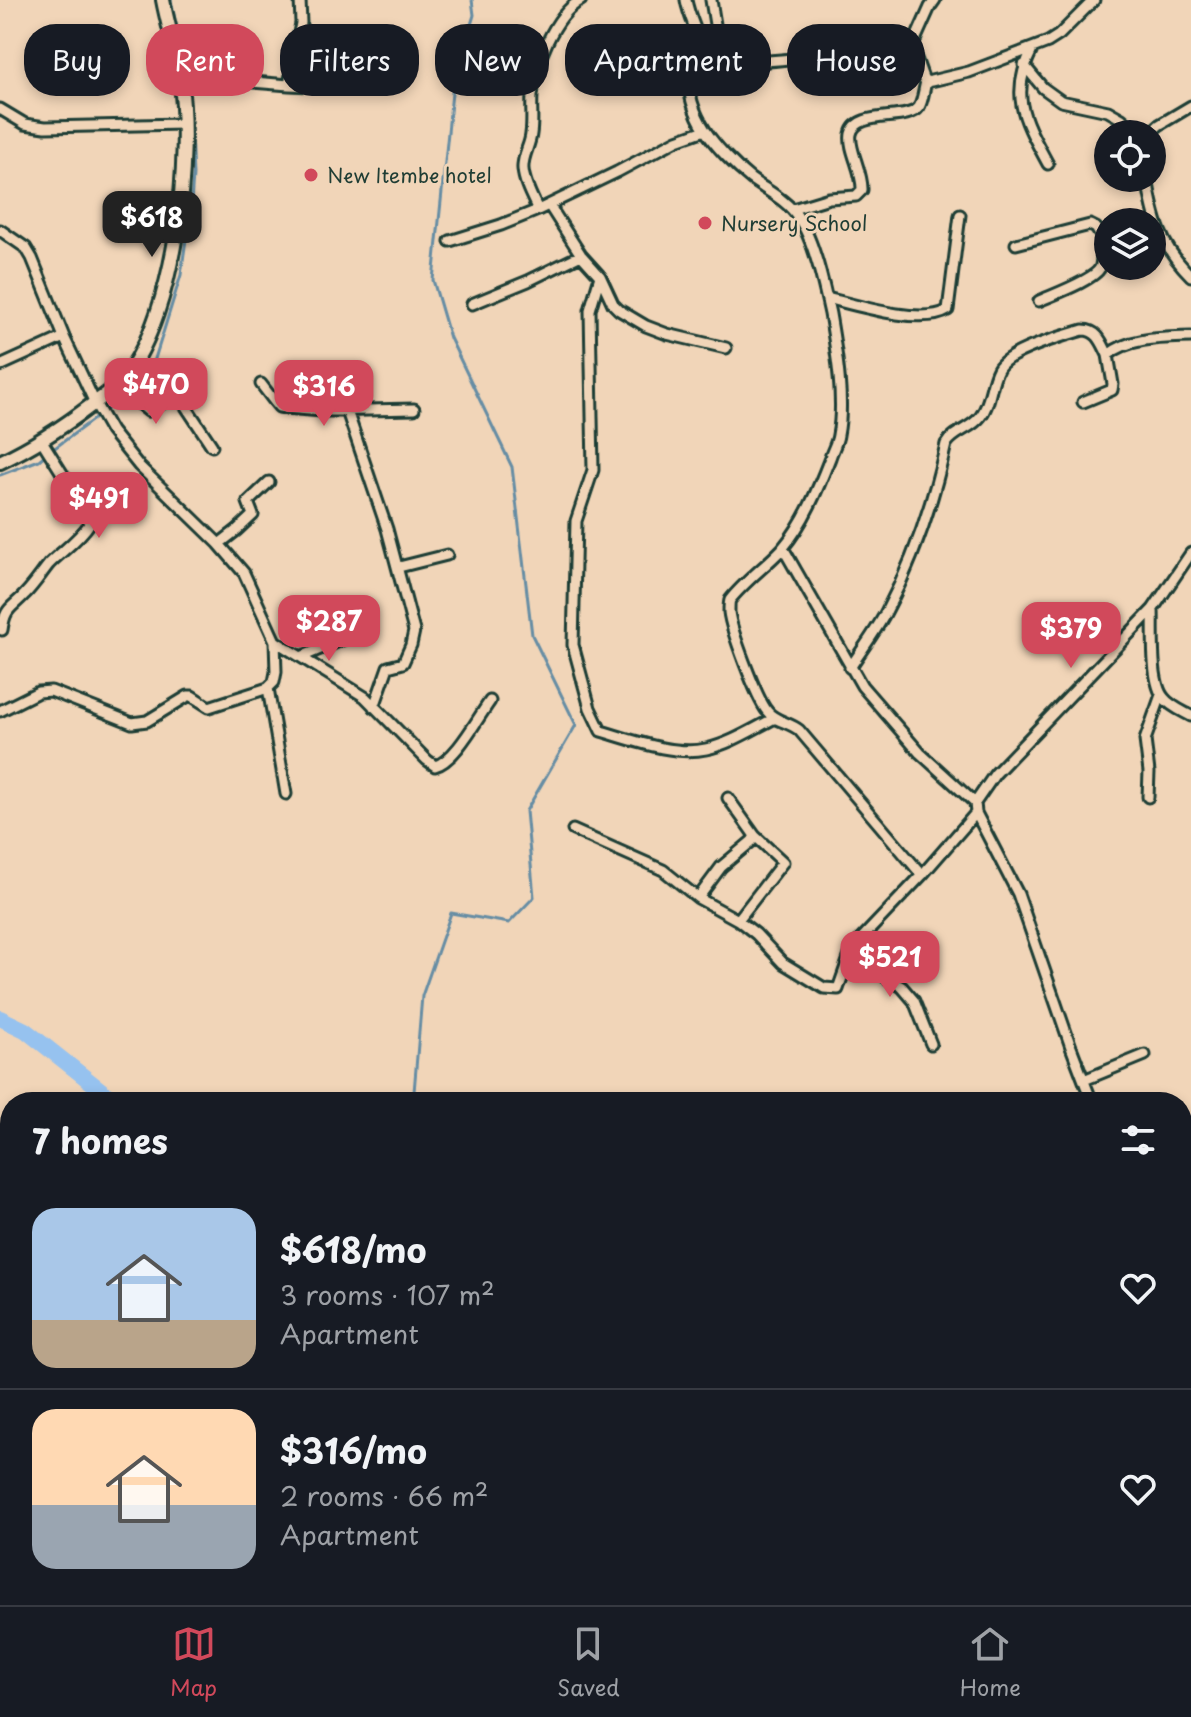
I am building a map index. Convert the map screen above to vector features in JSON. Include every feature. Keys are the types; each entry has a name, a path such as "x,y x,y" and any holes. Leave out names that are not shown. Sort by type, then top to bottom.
{"main road":[{"path":"163,0 168,24"},
{"path":"0,462 42,441 95,403 124,378 145,345 159,305 177,226 182,179 181,96"}],"street":[{"path":"300,0 301,24"},
{"path":"538,210 522,165 532,130 534,78 560,20 581,0"},
{"path":"686,0 691,24"},
{"path":"711,0 715,24"},
{"path":"922,24 935,0"},
{"path":"793,209 829,198 856,196 862,190 863,180 850,137 853,129 863,122 912,112 919,106 926,82 960,75 1048,42 1094,0"},
{"path":"1033,48 1024,65 1020,98 1048,164"},
{"path":"1024,65 1043,88 1061,101 1108,111 1122,120"},
{"path":"692,96 705,130 749,177 793,209 809,236 827,298 840,395 838,436 818,488 783,548 738,590 730,600 729,611 753,683 768,712 793,725 805,736 922,875"},
{"path":"1166,121 1191,106"},
{"path":"0,109 25,124 45,127 183,124"},
{"path":"450,241 538,210 677,140 705,130"},
{"path":"549,205 581,255 600,276 619,310 667,334 726,348"},
{"path":"827,298 875,310 930,317 941,315 950,305 960,215"},
{"path":"1016,244 1090,225 1094,227"},
{"path":"0,711 38,692 51,691 132,723 147,721 188,696 209,707 268,688 274,682 276,672 275,641 244,573 219,544 139,466 111,431 64,337 32,258 26,248 2,235"},
{"path":"1166,246 1191,276"},
{"path":"472,304 581,255"},
{"path":"1039,301 1094,274"},
{"path":"600,276 590,310 593,470 576,521 574,575 573,645 590,708 601,731 684,751 707,749 775,718"},
{"path":"850,668 886,612 916,547 946,444 981,416 1001,364 1032,347 1090,330 1096,333 1108,355 1112,390 1083,402"},
{"path":"0,366 64,337"},
{"path":"1108,355 1132,344 1160,338 1191,337"},
{"path":"124,378 148,411 173,397 181,399 212,446"},
{"path":"261,384 279,407 296,410 414,409"},
{"path":"347,411 399,567 414,631 403,663 388,667 374,707"},
{"path":"2,630 7,610 90,523 42,441"},
{"path":"219,544 253,515 248,502 269,482"},
{"path":"783,548 862,686 920,753 976,808 1018,894 1088,1092"},
{"path":"573,830 663,870 698,898 738,920 783,963 824,988 838,989 850,955 861,939 922,875 976,808 995,774 1153,609 1191,553"},
{"path":"399,567 447,555"},
{"path":"1153,609 1155,668 1161,695 1191,716"},
{"path":"301,657 344,639"},
{"path":"275,641 356,690 435,766 453,754 490,701"},
{"path":"268,688 286,794"},
{"path":"1148,797 1145,740 1161,695"},
{"path":"728,798 755,836 783,862 738,920"},
{"path":"698,898 721,867 755,836"},
{"path":"850,955 902,987 914,1001 931,1044"},
{"path":"1084,1080 1145,1055"}],"waterway":[{"path":"133,385 154,362 181,275 191,204 193,175 189,87 171,0"},
{"path":"414,1092 422,996 451,913 509,923 534,897 526,811 576,725 532,635 512,467 450,338 433,280 453,83 474,15 472,0"},
{"path":"52,450 113,405 127,390"},
{"path":"0,475 39,460 46,454"},
{"path":"0,1018 25,1030 103,1092"}],"place":[{"name":"New Itembe hotel","path":"311,175"},
{"name":"Nursery School","path":"705,223"}]}
